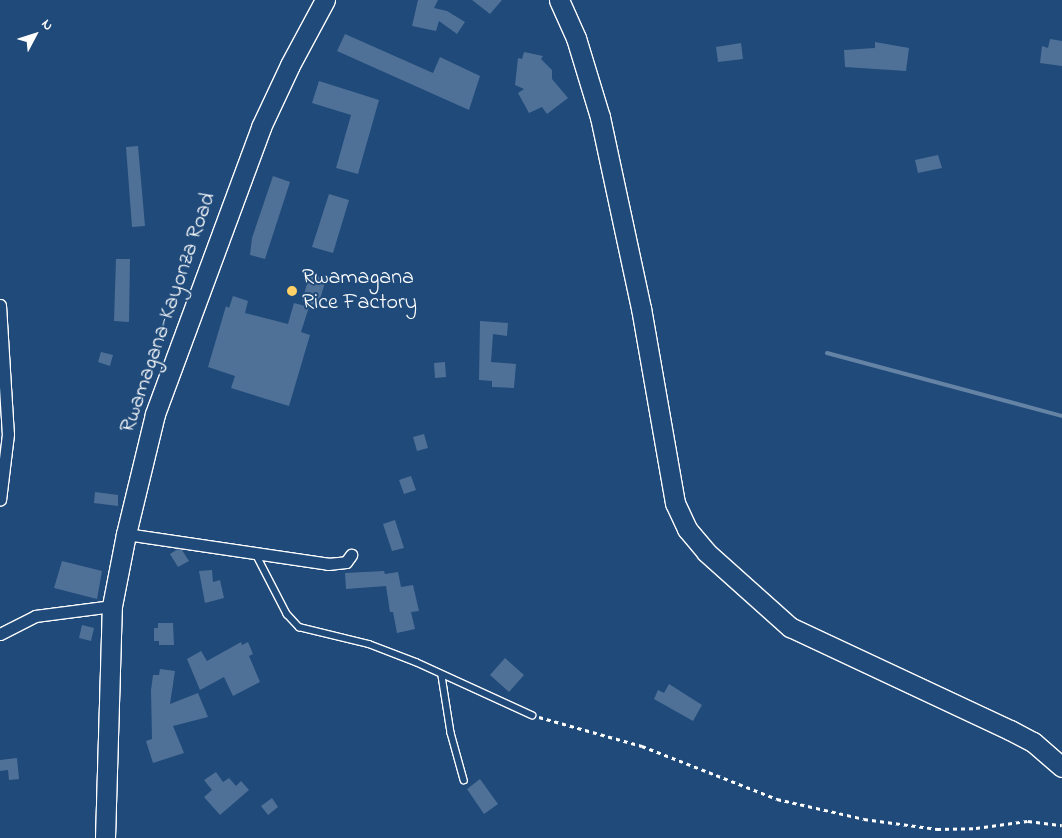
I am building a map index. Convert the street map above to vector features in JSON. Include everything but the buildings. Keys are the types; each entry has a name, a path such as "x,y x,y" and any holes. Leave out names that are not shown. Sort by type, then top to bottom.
{"highway":[{"name":"Rwamagana-Kayonza Road","path":"104,838 112,606 126,534 155,414 242,176 290,65 325,0"},
{"path":"559,0 576,38 602,125 641,308 675,503 687,528 706,552 790,626 1034,742 1062,767"}],"street":[{"path":"0,305 8,434 0,500"},
{"path":"126,534 256,554 338,564 346,562 351,555"},
{"path":"0,634 35,616 112,606"}],"lane":[{"path":"256,554 287,614 299,627 368,644 416,662 442,676 532,715"},
{"path":"442,676 451,733 464,780"}],"path":[{"path":"532,715 642,746 777,799 864,819 937,829 976,828 1028,821 1062,825"}],"waterway":[{"path":"827,353 1062,416"}],"place":[{"name":"Rwamagana Rice Factory","path":"292,291"}]}
